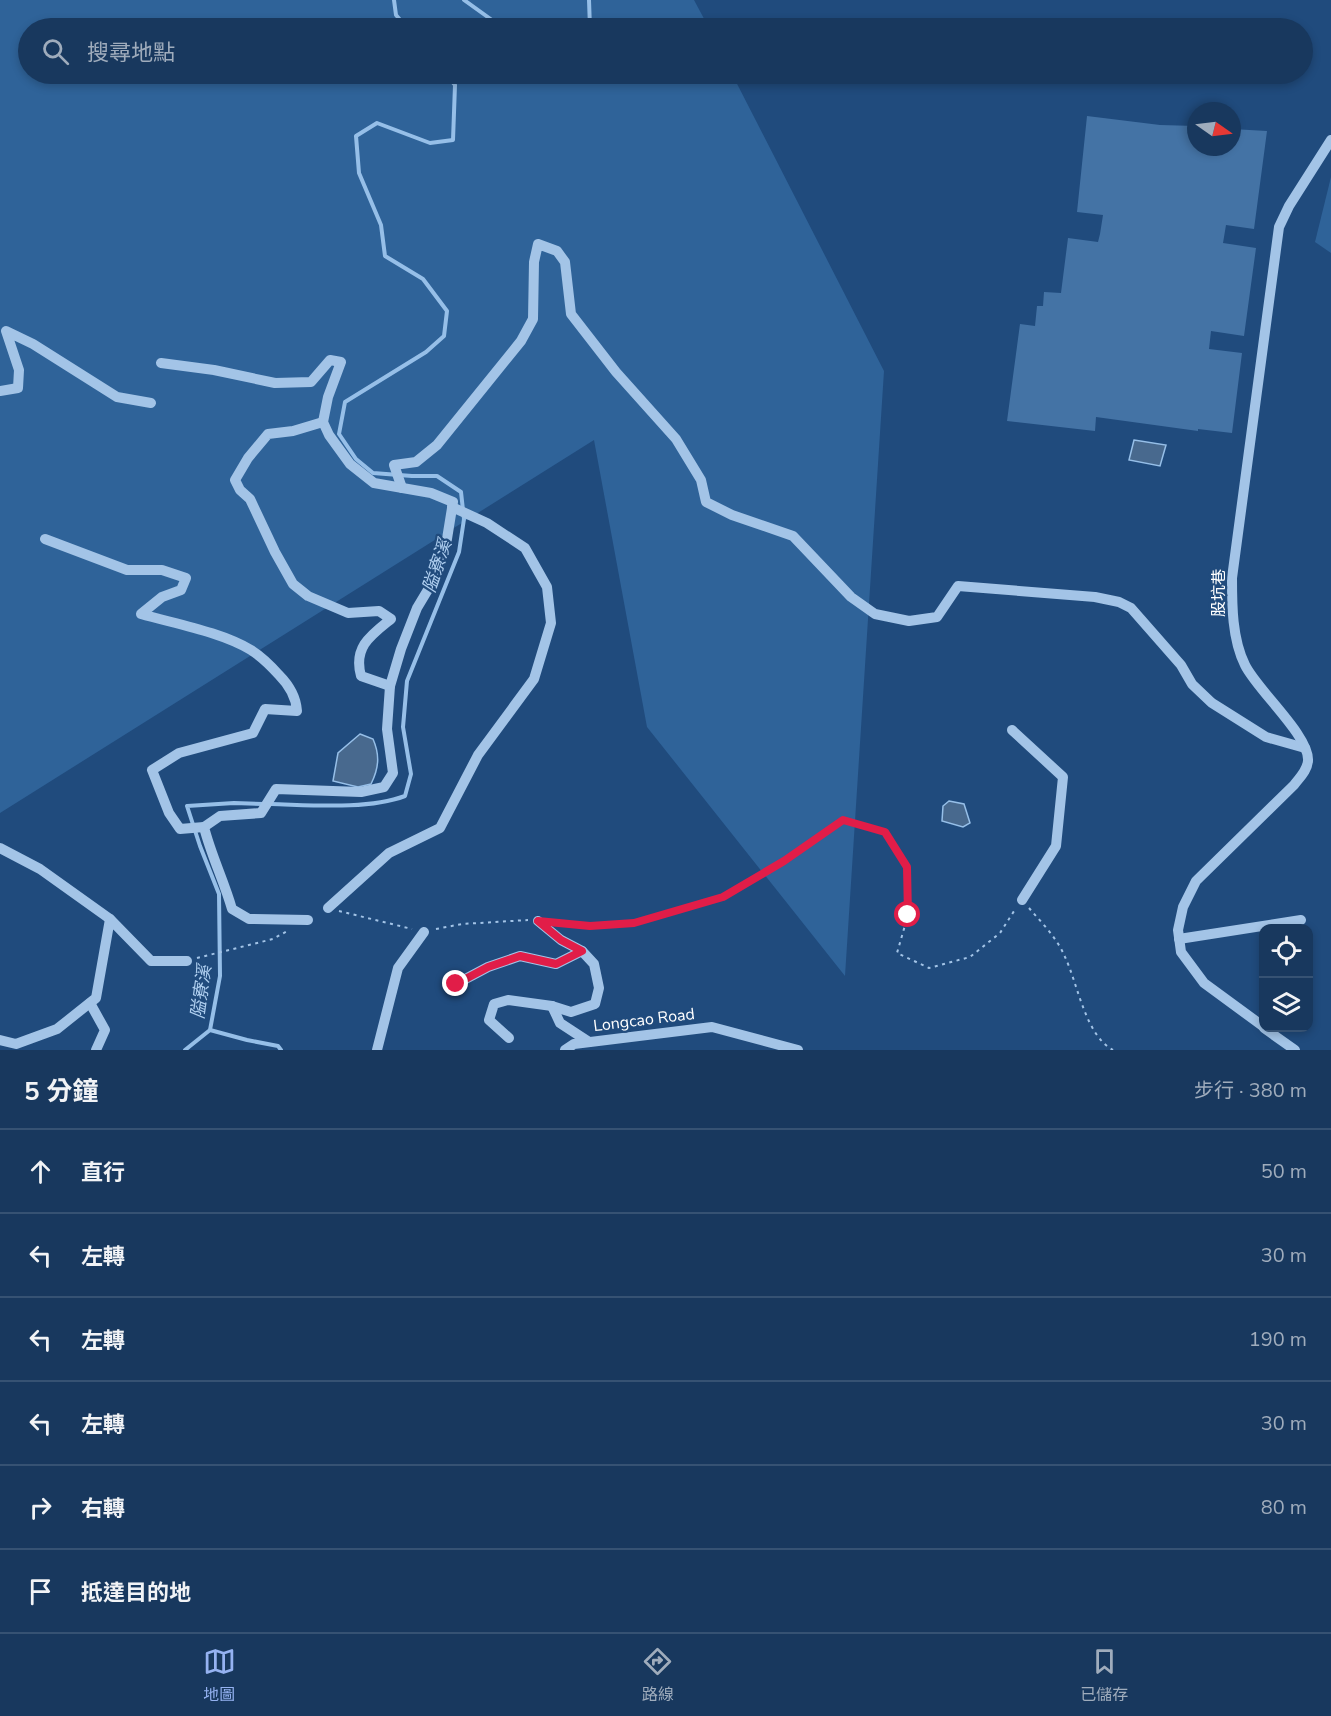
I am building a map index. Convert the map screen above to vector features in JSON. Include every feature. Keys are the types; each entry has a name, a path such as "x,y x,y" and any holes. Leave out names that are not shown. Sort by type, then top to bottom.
{"street":[{"name":"股坑巷","path":"1305,748 1296,729 1273,705 1244,664 1233,621 1232,578 1280,227 1289,206 1331,140"},
{"path":"402,488 394,465 416,462 437,445 521,341 533,319 534,262 538,244 557,251 565,262 571,314 616,372 676,440 701,480 706,502 732,515 793,536 850,597 875,614 909,621 937,617 958,586 1095,597 1119,602 1131,608 1180,665 1192,684 1212,704 1266,737 1305,748 1308,759 1304,772 1196,882 1183,907 1178,930 1181,952 1204,983 1259,1023"},
{"path":"0,391 18,388 19,370 6,331 33,344 117,397 151,403"},
{"path":"45,539 128,570 162,570 186,578 181,590 162,597 141,614 221,637 251,650 270,664 297,699 297,711 265,709 253,734 179,753 152,770 169,813 180,829 204,827 220,816 261,813 276,789 361,792 384,786 393,773 387,729 390,686 417,608 435,578 446,545 453,502 431,493 374,483 350,464 329,435 323,422 328,397 341,362 330,360 311,382 275,383 214,370 161,363"},
{"path":"323,422 293,431 268,434 248,458 235,480 240,490 250,499 293,584 308,596 348,613 379,611 391,619 366,639 357,663 361,676 390,686"},
{"path":"328,908 388,853 440,828 478,755 534,679 551,622 547,587 525,548 487,523 453,507"},
{"path":"1011,730 1063,777 1056,846 1022,900"},
{"path":"204,827 210,851 223,878 232,909 249,919 308,920"},
{"path":"0,848 40,869 110,919 151,961 187,961"},
{"path":"0,1040 16,1044 57,1029 96,998 110,919"},
{"path":"1179,939 1301,920"},
{"path":"509,1038 489,1020 494,1004 508,1000 552,1006 571,1012 595,1004 599,988 594,964 582,951 561,940 538,921"},
{"path":"377,1050 398,968 424,932"},
{"path":"456,984 488,967 520,956 556,964 582,951"},
{"path":"90,1003 105,1030 96,1050"},
{"path":"552,1006 561,1023 589,1042"},
{"name":"Longcao Road","path":"569,1047 589,1042 712,1027 798,1050"},
{"path":"1271,1032 1295,1050"}],"path":[{"path":"328,908 424,932 462,924 538,921 590,926 634,923 723,897 784,861 843,820 885,832 907,867 908,915 897,953 928,968 970,957 1000,933 1022,900 1046,927 1065,955 1085,1011 1102,1044 1113,1050"},
{"path":"187,961 273,939 291,929"}],"shaded area":[{"path":"0,0 694,0 704,18 18,18 18,84 737,84 884,371 845,976 647,727 594,440 0,813"},
{"path":"1331,177 1331,253 1315,242"},
{"path":"1134,440 1166,445 1160,466 1129,460"},
{"path":"360,734 373,739 377,751 377,767 371,784 358,787 333,781 338,753"},
{"path":"949,801 964,804 970,823 963,827 942,821 943,806"}],"building":[{"path":"1087,116 1160,125 1187,126 1187,156 1241,156 1241,130 1267,131 1254,229 1226,225 1223,243 1256,248 1244,336 1211,331 1209,349 1242,353 1232,433 1198,429 1198,431 1096,417 1095,431 1007,421 1020,324 1035,326 1037,306 1043,306 1044,292 1061,293 1068,238 1098,242 1103,215 1077,212"}],"waterway":[{"name":"隘寮溪","path":"394,0 399,18"},
{"name":"隘寮溪","path":"464,0 489,18"},
{"name":"隘寮溪","path":"589,0 590,18"},
{"name":"隘寮溪","path":"271,804 339,806 390,800 405,796 411,774 403,727 407,681 459,552 464,519 461,492 437,476 373,473 356,459 339,434 345,402 426,352 444,336 447,311 423,279 385,256 381,225 359,173 356,136 377,123 430,143 453,140 454,84"},
{"name":"隘寮溪","path":"185,1050 210,1030 220,976 219,894 187,806 263,804"},
{"path":"210,1030 278,1046 281,1050"}],"route":[{"path":"456,984 488,967 520,956 556,964 582,951 561,940 538,921 590,926 634,923 723,897 784,861 843,820 885,832 907,867 908,915"}]}
